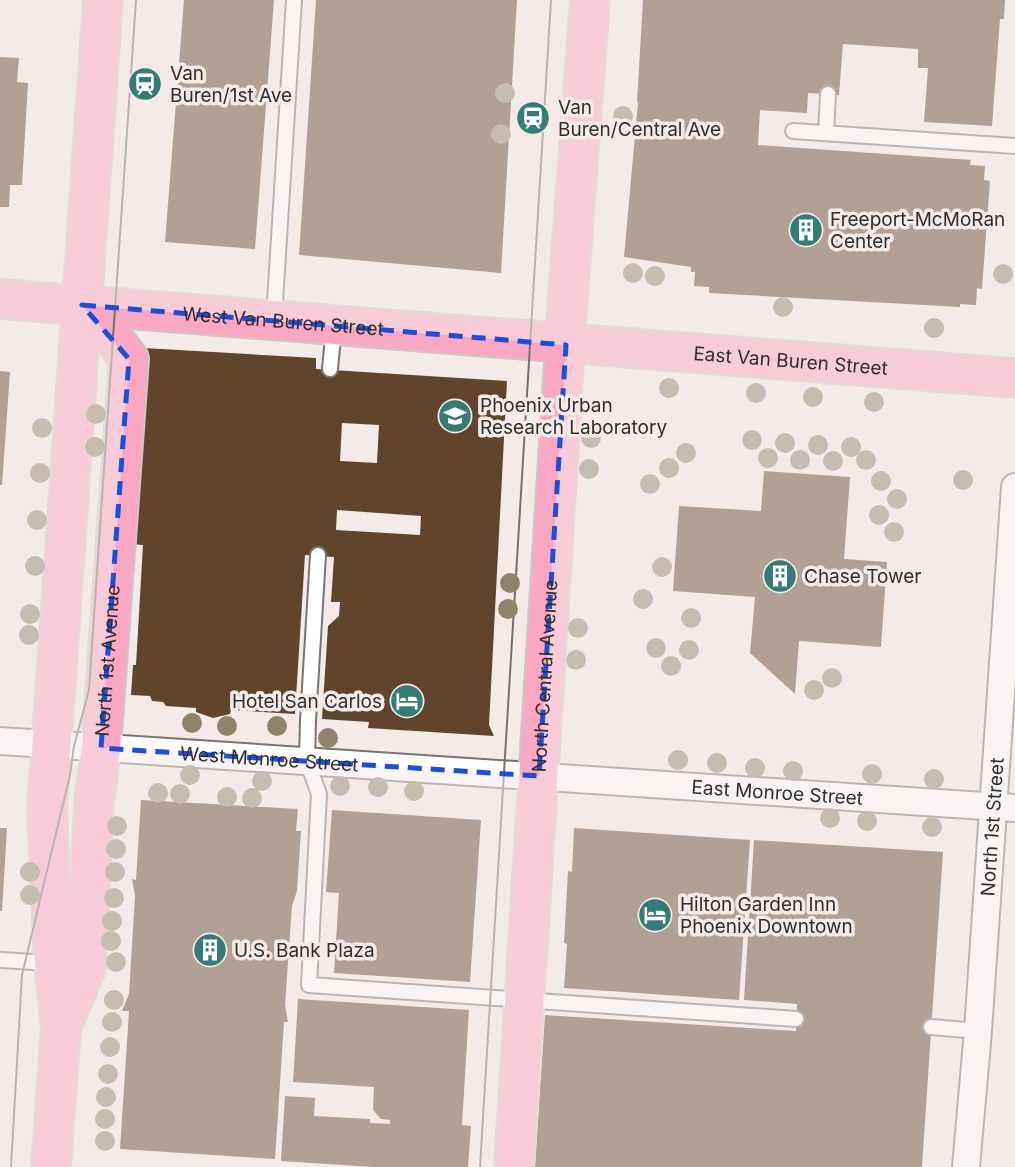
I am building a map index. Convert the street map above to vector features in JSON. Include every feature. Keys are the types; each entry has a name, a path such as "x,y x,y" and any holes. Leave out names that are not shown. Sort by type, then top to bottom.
{"main road":[{"name":"North 1st Avenue","path":"46,1149 61,1028 54,964 47,809 50,744 103,0"},
{"name":"North Central Avenue","path":"569,0 560,144 576,184"},
{"name":"North Central Avenue","path":"514,1167 590,0"},
{"name":"West Van Buren Street","path":"0,299 274,319 566,345"},
{"name":"North 1st Avenue","path":"61,1028 86,968 94,803 101,748 129,359 82,305"},
{"name":"East Van Buren Street","path":"566,345 1015,378"}],"street":[{"name":"North 1st Street","path":"967,1167 978,1031 1004,807 1015,487"},
{"name":"West Monroe Street","path":"0,741 539,776"},
{"name":"East Monroe Street","path":"539,776 1004,807"}],"lane":[{"path":"274,319 294,0"},
{"path":"826,133 828,94"},
{"path":"793,131 1015,146"},
{"path":"330,369 334,326"},
{"path":"318,555 307,761 319,794 309,985 796,1019"},
{"path":"0,960 54,964"},
{"path":"931,1027 978,1031"}],"highlighted area":[{"path":"82,305 566,345 539,776 101,748 129,359"}],"building":[{"path":"184,0 274,0 255,249 165,242"},
{"path":"316,0 517,0 501,273 299,255"},
{"name":"Freeport-McMoRan Center","path":"643,0 1005,0 1004,19 1000,19 992,126 924,122 928,68 918,68 918,49 843,44 839,95 808,93 807,113 760,110 758,145 971,160 970,165 985,166 984,180 990,181 982,289 977,288 976,305 960,304 960,307 709,293 709,287 694,286 695,272 691,272 691,267 624,257 638,102"},
{"path":"0,57 19,58 17,82 28,83 22,185 10,185 9,207 0,207"},
{"path":"144,348 316,358 316,369 507,381 489,725 494,736 368,728 369,722 322,719 328,626 339,616 340,602 331,602 334,557 305,555 295,714 231,710 230,714 213,718 196,712 196,708 166,706 163,702 152,701 150,696 131,695 133,665 136,665 143,545 132,544","holes":["342,423 379,425 377,463 340,461","337,510 421,516 420,535 336,530"]},
{"path":"0,371 10,372 2,485 0,485"},
{"name":"Chase Tower","path":"764,471 850,477 844,559 887,562 881,647 799,641 795,694 750,653 755,597 673,591 679,506 761,511"},
{"name":"U.S. Bank Plaza","path":"141,800 298,809 296,831 301,831 297,891 292,906 285,1005 288,1022 284,1022 275,1159 120,1149 129,1011 122,1011 129,994 135,896 132,879 136,880"},
{"path":"332,810 481,820 470,982 334,973 339,893 326,892"},
{"path":"0,828 7,828 2,911 0,911"},
{"name":"Hilton Garden Inn Phoenix Downtown","path":"574,828 750,840 739,1000 564,988 568,871 572,872"},
{"path":"754,840 943,852 922,1167 535,1167 545,1015 796,1031 797,1004 744,1000"},
{"path":"298,999 469,1010 462,1125 471,1126 468,1167 374,1167 281,1161 285,1096 315,1098 314,1116 370,1119 370,1123 390,1124 390,1120 381,1119 373,1110 374,1087 293,1082"}],"tram line":[{"path":"11,1167 22,975 89,690 136,0"},
{"path":"480,1167 551,0"}],"place":[{"name":"Van Buren/1st Ave","path":"145,84"},
{"name":"Van Buren/Central Ave","path":"533,118"},
{"name":"Freeport-McMoRan Center","path":"806,230"},
{"name":"Phoenix Urban Research Laboratory","path":"455,416"},
{"name":"Chase Tower","path":"780,576"},
{"name":"Hotel San Carlos","path":"407,701"},
{"name":"Hilton Garden Inn Phoenix Downtown","path":"655,915"},
{"name":"U.S. Bank Plaza","path":"210,950"}]}
